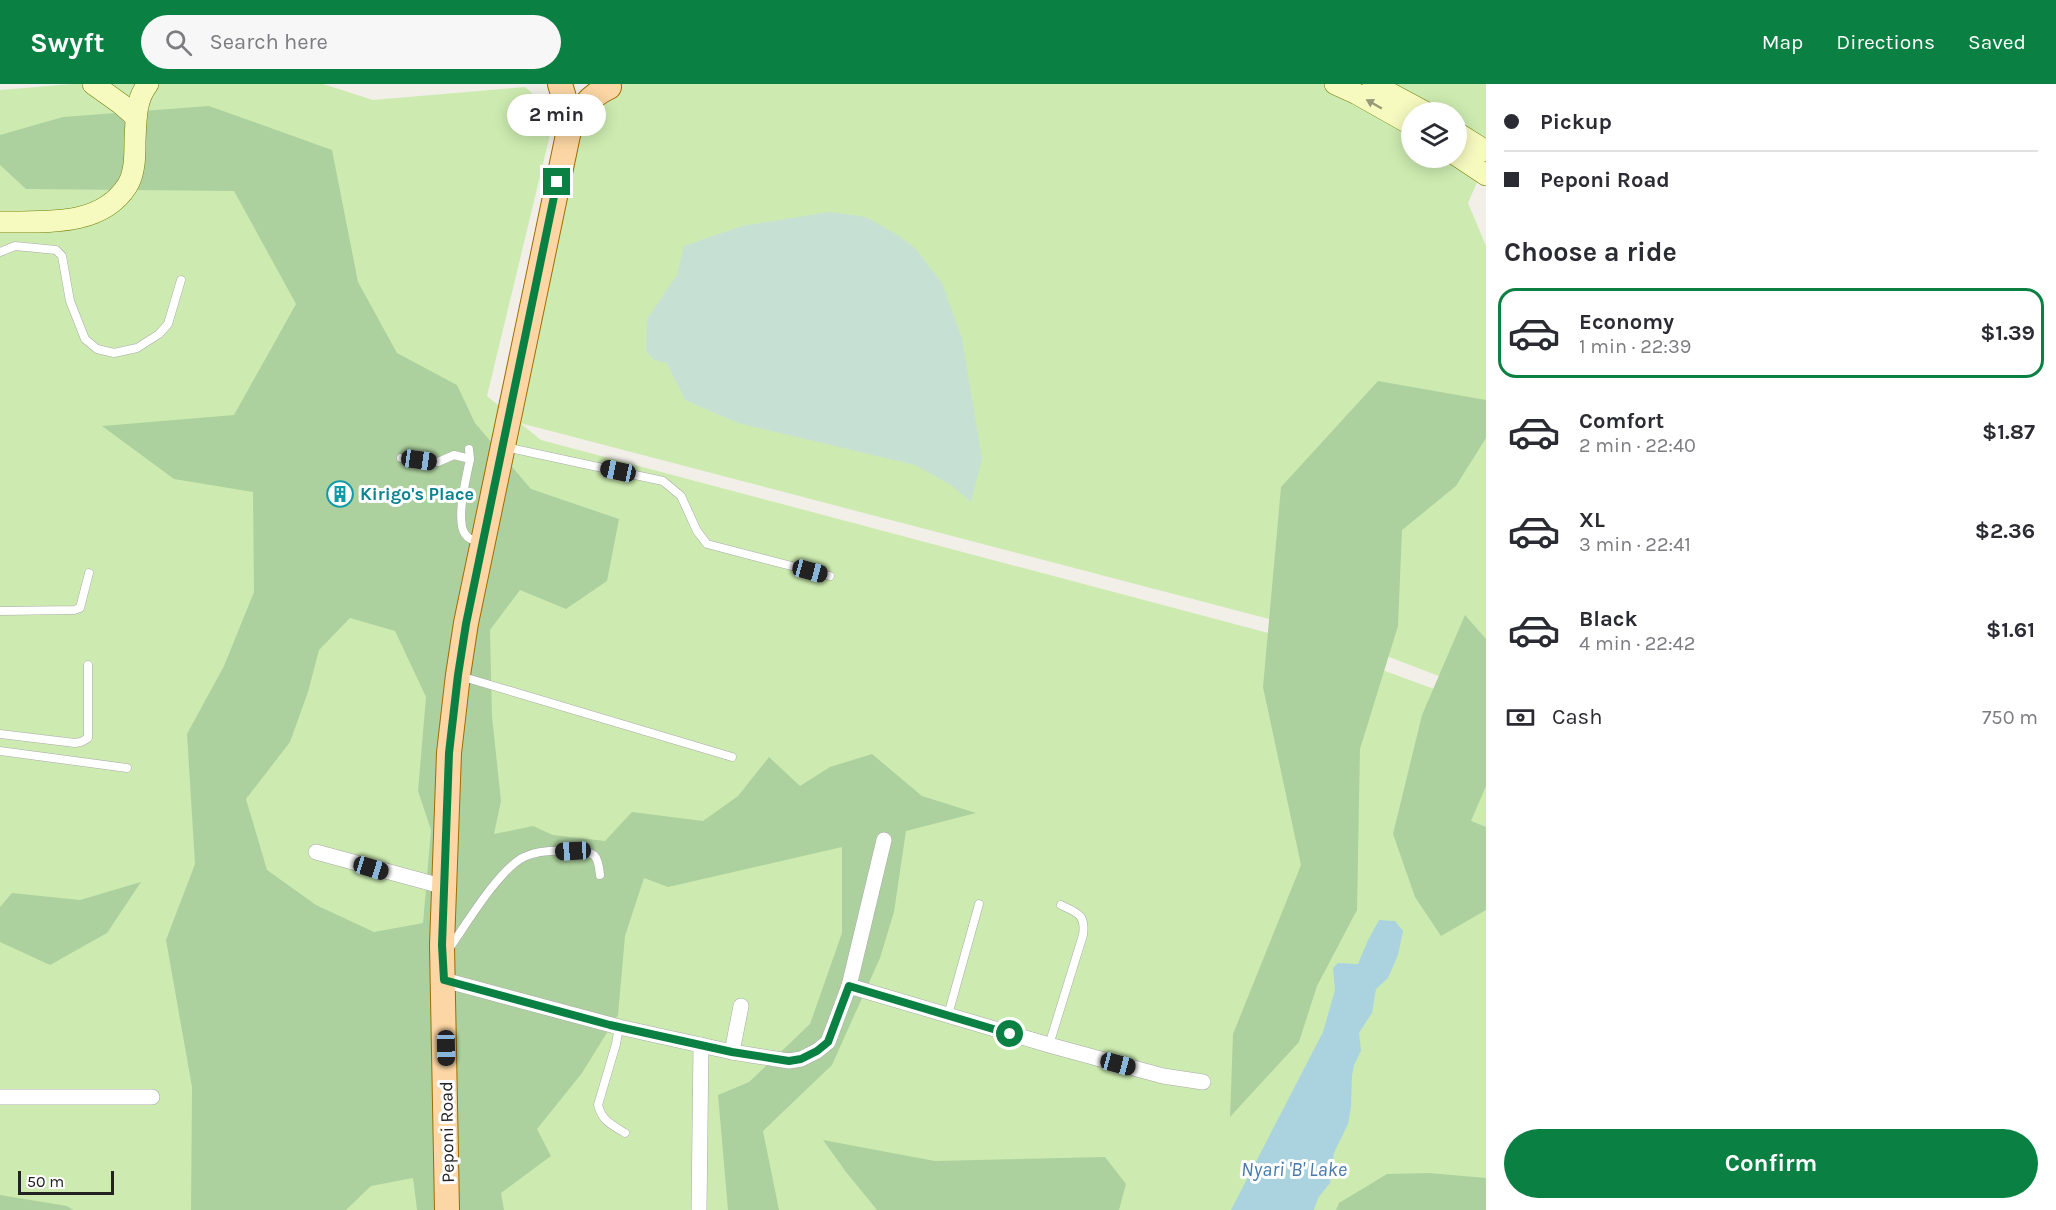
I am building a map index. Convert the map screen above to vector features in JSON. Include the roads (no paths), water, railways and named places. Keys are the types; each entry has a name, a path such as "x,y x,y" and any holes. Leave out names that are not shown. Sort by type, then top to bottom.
{"main road":[{"path":"93,84 136,117"},
{"path":"0,222 54,221 84,217 102,209 116,198 128,185 134,164 136,117 142,92 148,84"},
{"name":"Peponi Road","path":"447,1210 444,969 449,753 466,624 569,130 568,111 560,84"},
{"path":"574,84 612,85"},
{"path":"1335,84 1401,119"},
{"path":"1372,84 1406,102"},
{"name":"Peponi Road","path":"569,130 585,104 612,85"},
{"path":"1467,139 1486,151"},
{"path":"1467,162 1486,175"}],"street":[{"path":"444,969 619,1027 732,1052 789,1061 801,1059 828,1042 849,986 884,840"},
{"path":"316,852 445,887"},
{"path":"849,986 1049,1045 1163,1076 1203,1083"},
{"path":"732,1052 741,1006"},
{"path":"699,1210 701,1045"},
{"path":"0,1097 152,1097"}],"lane":[{"path":"0,252 15,246 56,250 62,256 70,301 85,339 98,349 114,352 137,348 159,334 168,324 181,280"},
{"path":"504,447 663,481 681,496 697,531 707,544 830,576"},
{"path":"469,449 470,459 461,516 463,532 470,540 484,542"},
{"path":"401,458 438,462 454,455 470,459"},
{"path":"0,611 80,608 89,573"},
{"path":"0,734 75,743 86,740 88,738 88,665"},
{"path":"458,675 732,757"},
{"path":"0,751 127,768"},
{"path":"444,969 502,874 524,857 539,852 589,852 595,854 599,860 600,875"},
{"path":"948,1015 979,904"},
{"path":"1049,1045 1083,935 1084,924 1078,914 1061,905"},
{"path":"619,1027 598,1105 607,1123 625,1133"}],"water":[{"name":"Nyari 'B' Lake","path":"1379,920 1395,921 1403,931 1398,955 1388,978 1376,989 1372,1013 1359,1033 1361,1051 1354,1065 1352,1076 1348,1124 1334,1153 1330,1183 1318,1198 1314,1210 1231,1210 1323,1032 1335,990 1333,968 1338,963 1358,964"}],"place":[{"name":"Kirigo's Place","path":"340,494"}]}
